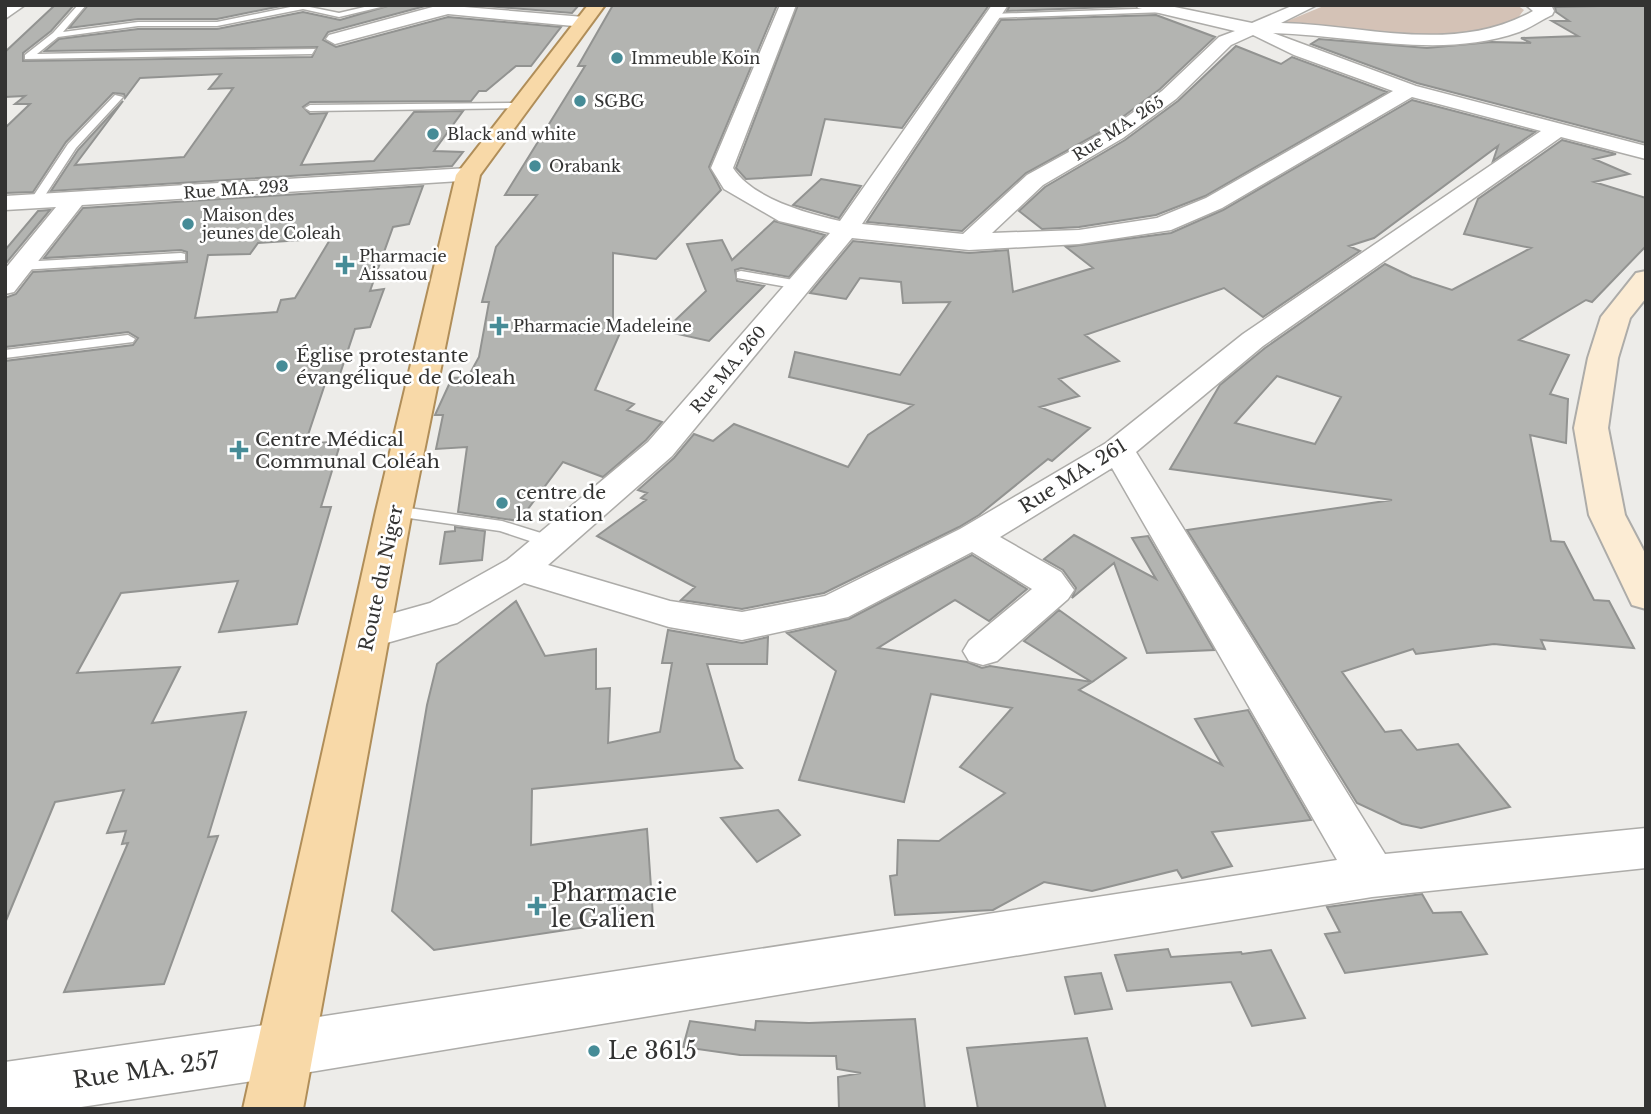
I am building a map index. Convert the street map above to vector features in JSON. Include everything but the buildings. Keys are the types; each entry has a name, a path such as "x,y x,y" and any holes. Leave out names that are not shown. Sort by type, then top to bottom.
{"main road":[{"name":"Route du Niger","path":"273,1109 394,511 468,175 591,14"},
{"path":"1646,279 1616,317 1603,358 1591,428 1607,514 1646,595"}],"street":[{"path":"5,14 17,5"},
{"path":"788,5 722,168 732,184 788,216 846,230 969,242 1079,237 1162,225 1214,203 1409,90"},
{"path":"1144,5 1255,29 1280,28 1437,40 1478,38 1505,33 1530,23 1546,11 1534,5"},
{"path":"1217,5 1268,38 1409,90 1646,153"},
{"name":"Rue MA. 265","path":"969,242 1035,180 1116,134 1169,95 1225,41 1309,5"},
{"path":"335,39 448,7 591,14"},
{"name":"Rue MA. 260","path":"369,634 443,613 520,569 660,449 846,230 996,11"},
{"name":"Rue MA. 261","path":"520,569 669,614 742,626 834,608 973,537 1118,450 1253,340 1558,129"},
{"name":"Rue MA. 293","path":"5,203 468,175"},
{"path":"5,286 74,200"},
{"path":"1118,450 1372,876"},
{"path":"973,537 1048,581 1055,590 983,651"},
{"name":"Rue MA. 257","path":"5,1090 286,1049 1372,876 1646,848"}],"lane":[{"path":"82,5 56,35 28,57 312,51"},
{"path":"56,35 149,23 218,24 303,7 339,15 385,5"},
{"path":"996,11 1163,10"},
{"path":"36,201 72,146 118,97"},
{"path":"310,108 520,106"},
{"path":"21,265 181,257"},
{"path":"741,275 799,285"},
{"path":"5,354 128,339"},
{"path":"394,511 502,526 551,542"}],"shaded area":[{"path":"1326,5 1517,5 1524,10 1514,22 1494,31 1467,35 1403,35 1285,22"}],"place":[{"name":"Immeuble Koïn","path":"617,58"},
{"name":"SGBG","path":"580,101"},
{"name":"Black and white","path":"433,134"},
{"name":"Orabank","path":"535,166"},
{"name":"Maison des jeunes de Coleah","path":"188,224"},
{"name":"Pharmacie Aissatou","path":"345,265"},
{"name":"Pharmacie Madeleine","path":"499,326"},
{"name":"Église protestante évangélique de Coleah","path":"282,366"},
{"name":"Centre Médical Communal Coléah","path":"239,450"},
{"name":"centre de la station","path":"502,503"},
{"name":"Pharmacie le Galien","path":"537,906"},
{"name":"Le 3615","path":"594,1051"}]}
